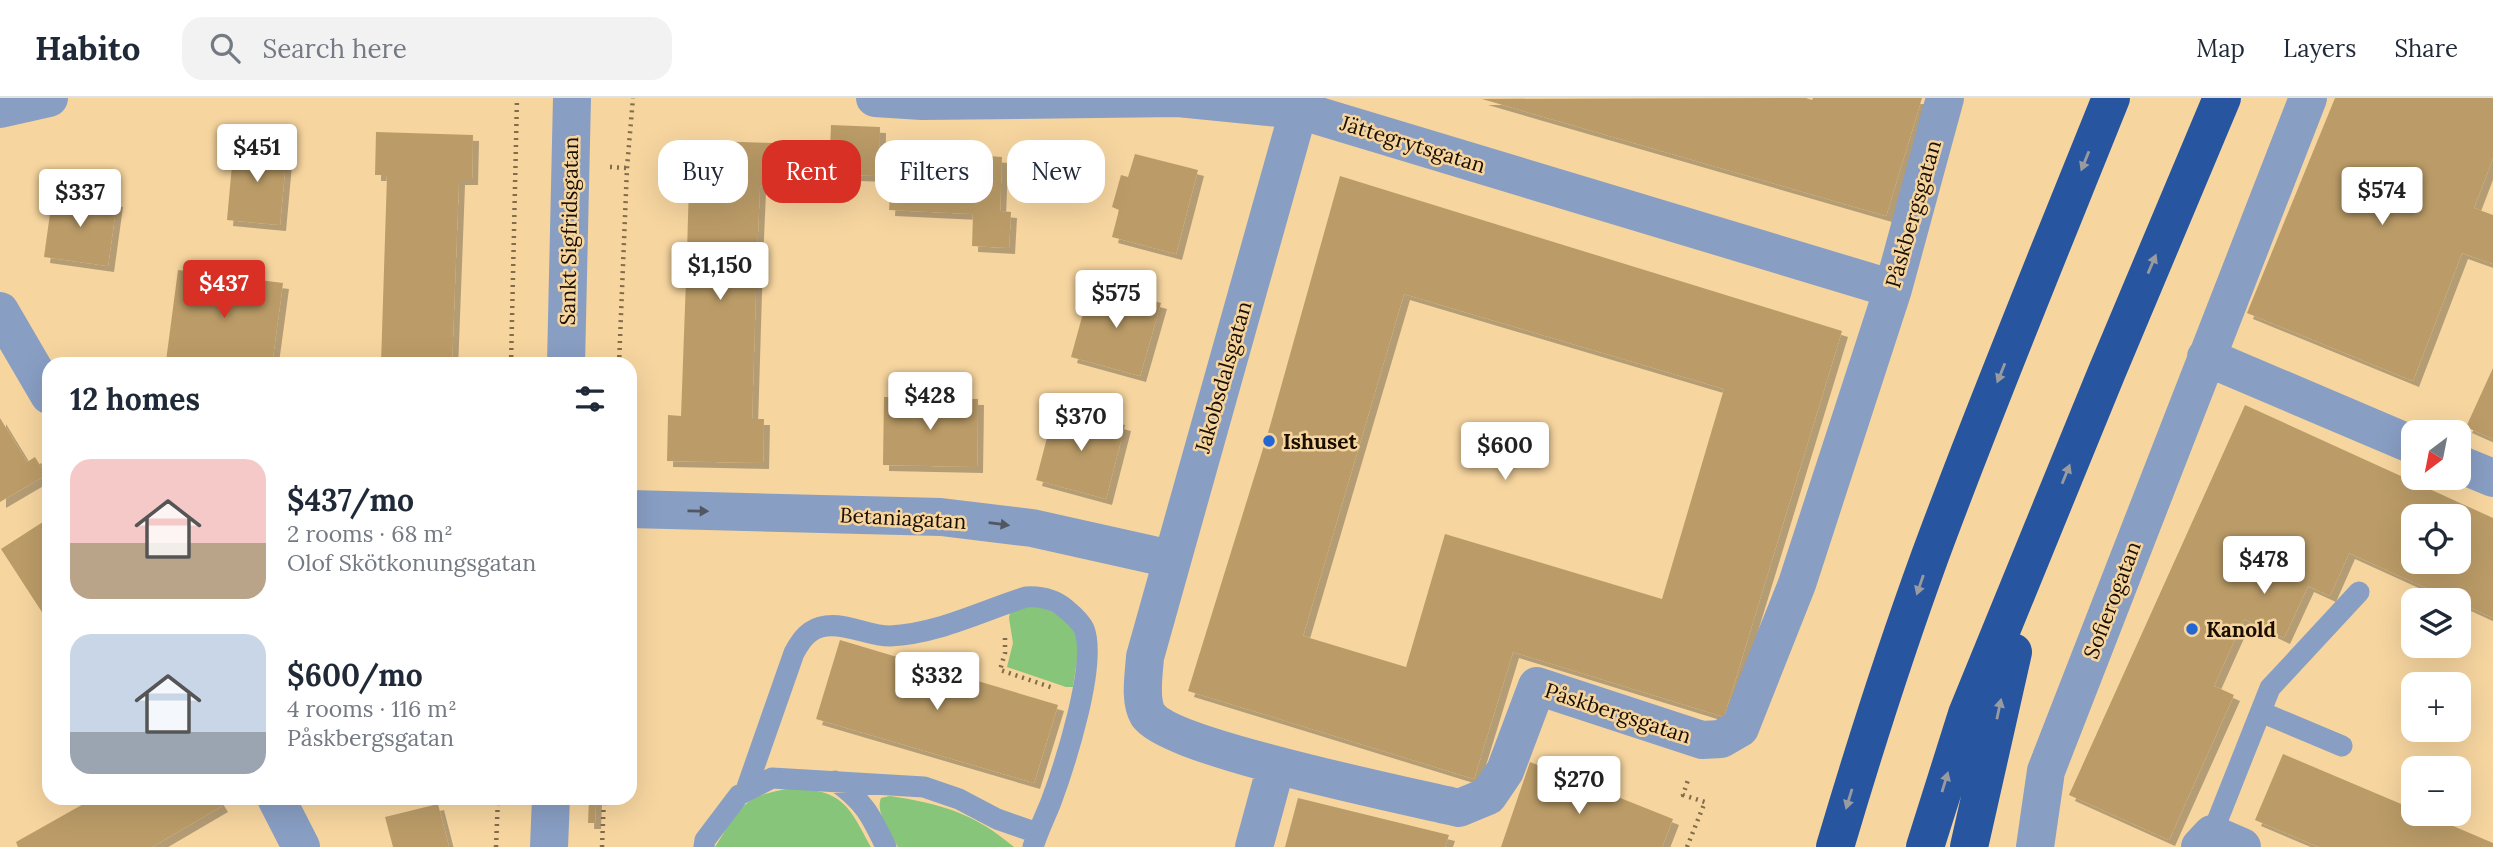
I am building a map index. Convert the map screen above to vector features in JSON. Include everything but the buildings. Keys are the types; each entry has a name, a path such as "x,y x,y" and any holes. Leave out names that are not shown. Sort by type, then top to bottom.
{"highway":[{"path":"1835,847 1868,734 1930,558 1985,411 2110,98"},
{"path":"1925,847 1967,714 2222,98"},
{"path":"1969,847 2040,537"}],"street":[{"path":"0,109 49,98"},
{"name":"Sankt Sigfridsgatan","path":"566,357 572,98"},
{"name":"Jättegrytsgatan","path":"875,98 1178,98 1300,104 1893,289"},
{"name":"Påskbergsgatan","path":"1145,657 1144,706 1150,717 1165,729 1276,766 1459,808 1488,796 1505,771 1537,686 1702,740 1721,739 1740,727 1797,584 1893,289 1945,98"},
{"name":"Sofierogatan","path":"2035,847 2046,771 2308,98"},
{"name":"Jakobsdalsgatan","path":"1145,657 1300,104"},
{"path":"0,311 42,383"},
{"path":"2206,357 2401,439"},
{"path":"2471,469 2493,478"},
{"name":"Betaniagatan","path":"637,509 940,517 1032,528 1171,559"},
{"path":"1254,847 1276,766"},
{"path":"280,805 301,847"},
{"path":"549,847 551,805"}],"lane":[{"path":"2218,843 2270,688 2359,592"},
{"path":"704,847 705,840 726,811 746,790 772,778 924,787 959,799 1035,840 1051,802 1081,696 1086,672 1087,646 1084,629 1070,613 1051,600 1038,596 1026,597 906,635 884,636 826,626 813,630 804,637 794,653 746,790"},
{"path":"2261,712 2342,746"},
{"path":"835,781 853,793 868,810 886,847"}],"path":[{"path":"511,357 517,98"},
{"path":"619,357 627,169 633,98"},
{"path":"996,607 1005,638 1005,653 1000,670 1081,696"},
{"path":"1687,847 1705,802 1683,794 1702,740"},
{"path":"496,847 498,805"},
{"path":"602,847 604,805"}],"green space":[{"path":"1038,604 1071,623 1079,646 1073,687 1007,667 1013,643 1009,618 1011,608"},
{"path":"793,788 823,793 842,803 856,820 871,847 715,847 745,805 763,795"},
{"path":"890,796 941,807 971,818 1014,847 898,847 880,810 881,798"}],"place":[{"name":"Ishuset","path":"1269,441"},
{"name":"Kanold","path":"2192,629"}]}
